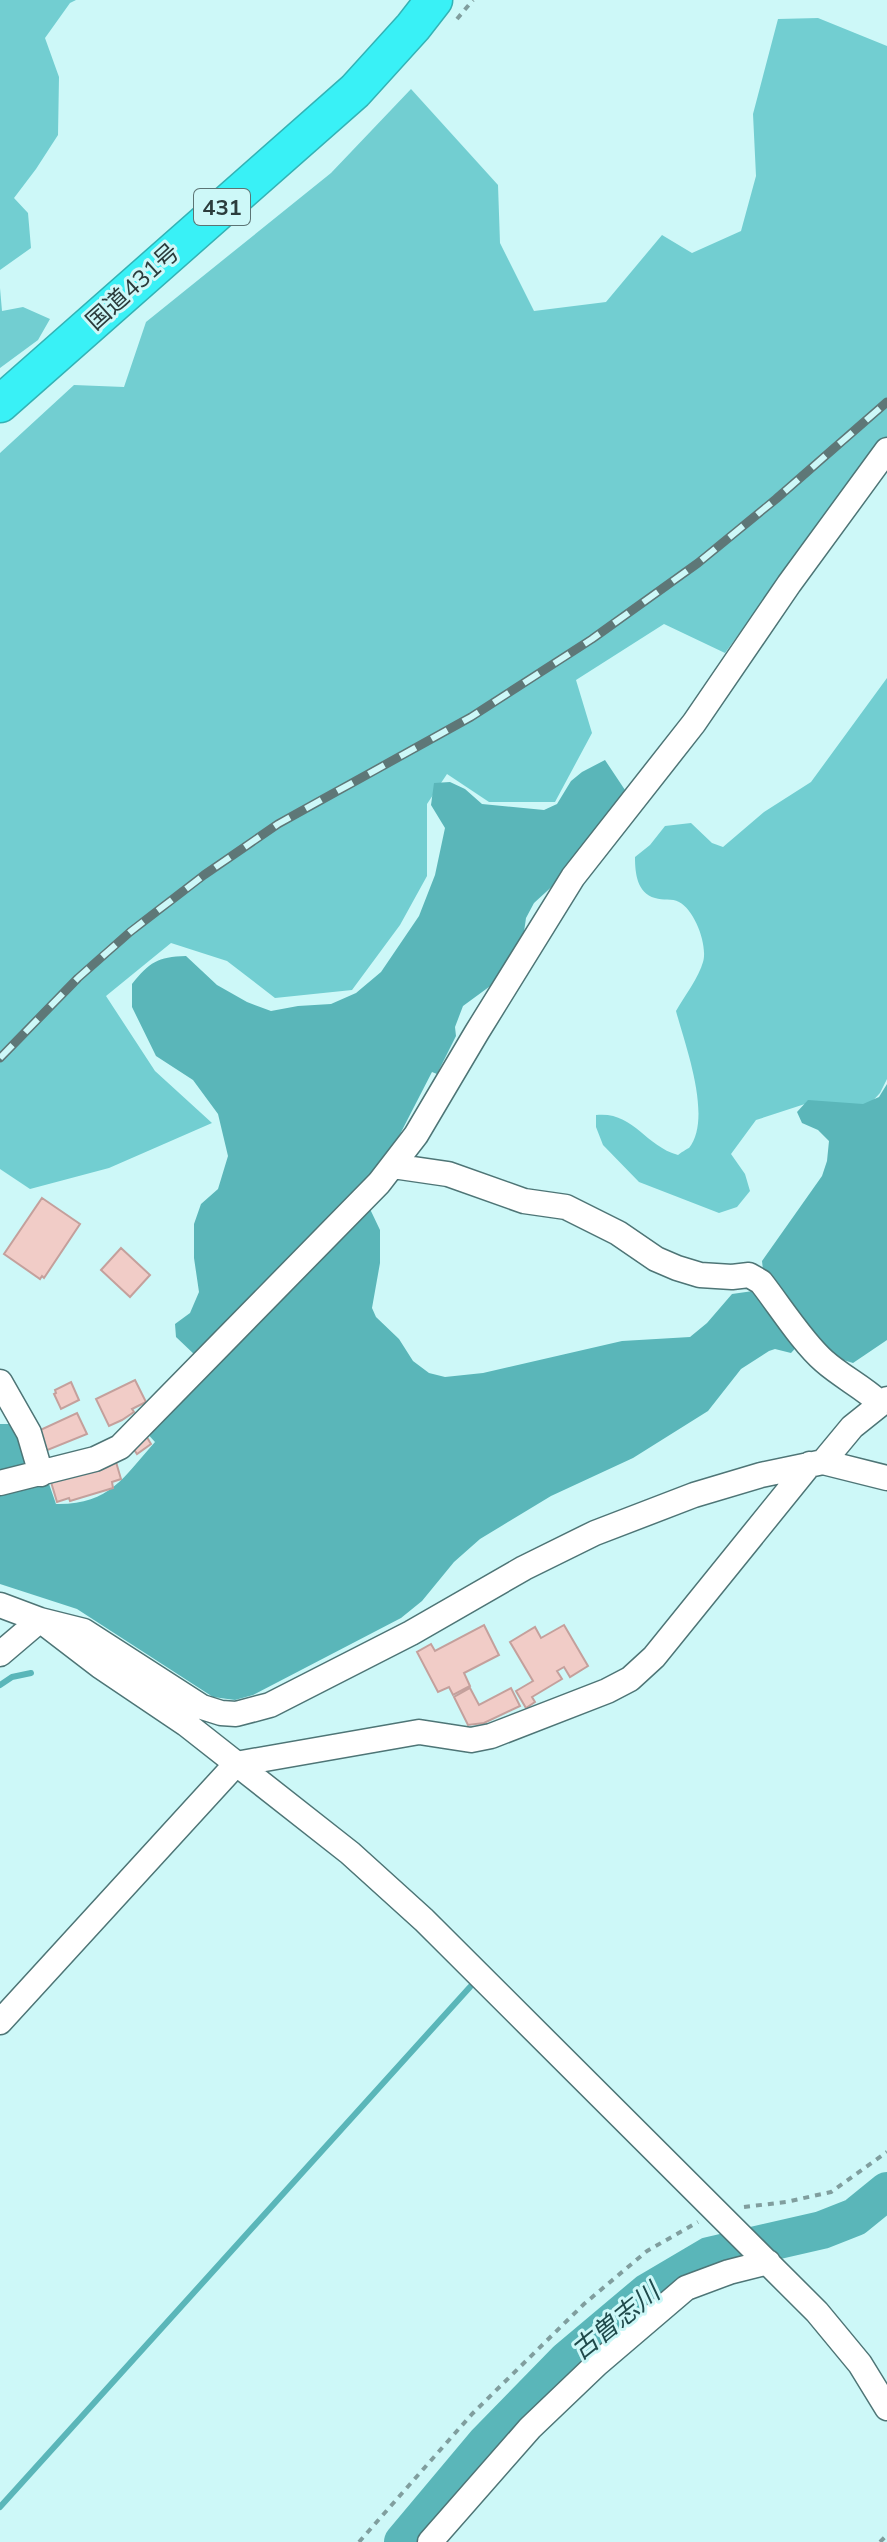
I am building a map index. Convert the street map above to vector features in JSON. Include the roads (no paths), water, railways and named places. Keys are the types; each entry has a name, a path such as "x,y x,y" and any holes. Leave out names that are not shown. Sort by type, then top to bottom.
{"highway":[{"name":"国道431号","path":"0,404 355,91 434,0"}],"street":[{"path":"0,1483 95,1459 120,1447 379,1183 416,1135 573,877 694,723 789,584 887,450"},
{"path":"0,2022 236,1764 419,1732 471,1740 491,1736 630,1679 654,1657 816,1463 884,1401 850,1382 822,1359 761,1282 749,1275 700,1275 677,1268 566,1207 524,1201 448,1174 393,1166"},
{"path":"0,1382 29,1433 41,1474"},
{"path":"0,1605 40,1620 84,1631 202,1707 221,1713 253,1712 411,1633 524,1568 595,1533 694,1495 816,1463 887,1478"},
{"path":"0,1654 40,1620"},
{"path":"40,1620 100,1666 186,1724 350,1853 424,1920 817,2312 851,2353 887,2408"},
{"path":"430,2542 530,2428 597,2364 686,2288 764,2258"}],"waterway":[{"path":"0,1685 12,1677 31,1673"},
{"path":"0,2507 470,1987"},
{"name":"古曽志川","path":"403,2542 486,2443 567,2360 648,2292 709,2256 822,2230 855,2217 887,2191"}],"railway":[{"path":"0,1058 78,978 130,932 204,875 278,824 471,717 592,639 698,563 887,402"}]}
